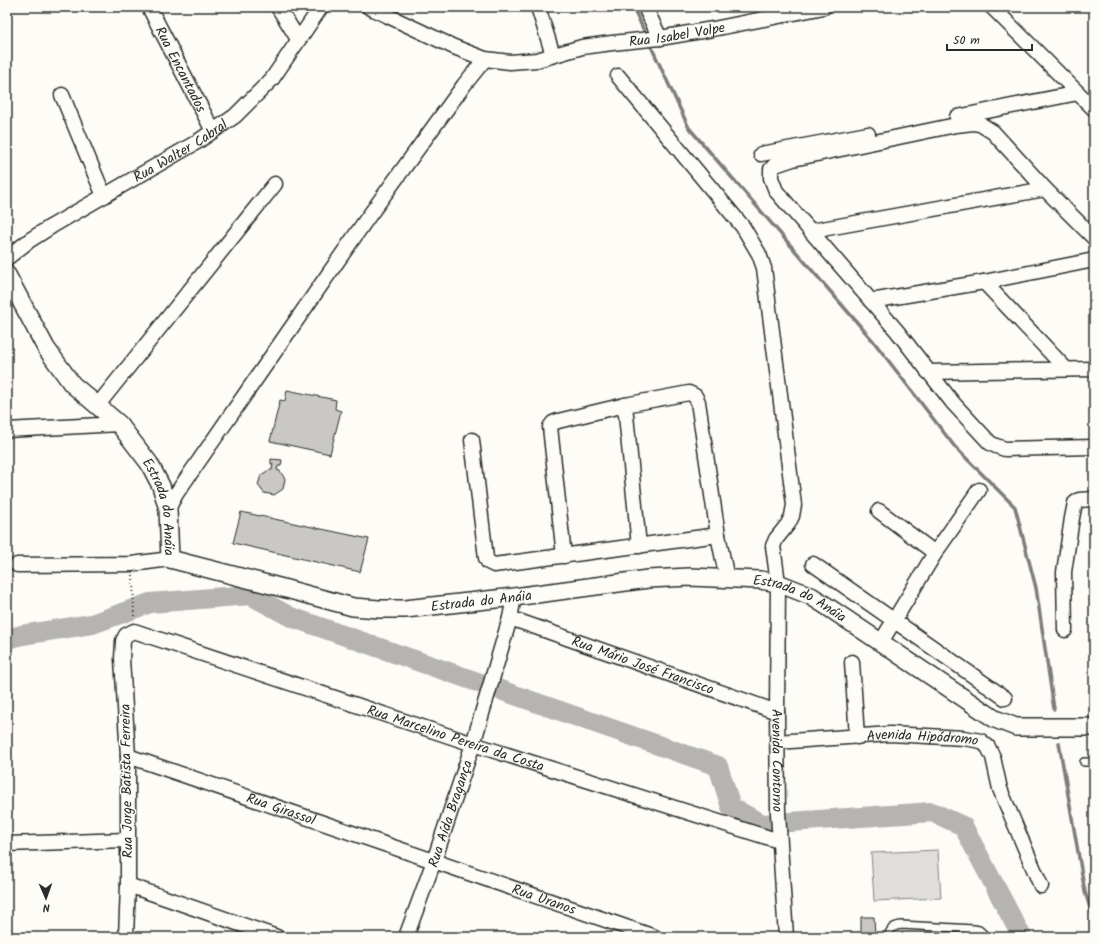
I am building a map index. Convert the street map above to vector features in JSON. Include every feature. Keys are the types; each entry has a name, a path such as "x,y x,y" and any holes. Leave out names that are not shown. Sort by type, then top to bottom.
{"street":[{"name":"Rua Encantados","path":"148,7 213,131"},
{"path":"278,7 298,39"},
{"name":"Rua Walter Cabral","path":"7,258 24,244 52,226 197,142 235,116 272,79 321,7"},
{"name":"Rua Isabel Volpe","path":"369,7 454,47 486,59 510,62 530,61 582,47 660,38 713,29 824,7"},
{"path":"538,7 553,55"},
{"path":"646,7 660,38"},
{"path":"992,7 1094,109"},
{"path":"168,509 176,494 366,220 464,85 486,59"},
{"name":"Avenida Contorno","path":"618,76 743,227 759,254 764,268 794,505 790,520 776,539 773,546 778,583 778,813 786,937"},
{"path":"761,154 1078,93"},
{"path":"62,95 104,196"},
{"path":"1094,238 993,132 980,124 973,123 956,125 793,159 775,165 771,169 771,178 776,191 897,332 953,403 990,443 1004,448 1094,447"},
{"path":"97,406 275,184"},
{"path":"811,231 1046,189"},
{"path":"871,301 984,282 1094,260"},
{"name":"Estrada do Anáia","path":"7,275 46,348 72,384 119,424 149,463 161,486 168,509 170,559 279,586 354,607 379,609 405,609 648,580 690,577 778,583 811,596 995,719 1006,724 1016,726 1094,727"},
{"path":"984,282 1065,368"},
{"path":"928,372 1065,368 1094,369"},
{"path":"564,556 550,427 558,421 625,405 689,393 695,396 698,402 718,536 727,579"},
{"path":"625,405 639,546"},
{"path":"7,430 119,424"},
{"path":"472,440 486,558 488,562 494,565 718,536"},
{"path":"880,642 936,553 980,490"},
{"path":"1065,630 1064,572 1075,503 1079,500 1094,499"},
{"path":"878,511 936,553"},
{"path":"17,565 132,564 170,559"},
{"path":"813,564 1005,698"},
{"name":"Rua Aída Bragança","path":"406,937 434,861 473,744 510,618 514,597"},
{"name":"Rua Mário José Francisco","path":"510,618 777,712"},
{"name":"Rua Marcelino Pereira da Costa","path":"134,626 473,744 779,839"},
{"name":"Rua Jorge Batista Ferreira","path":"126,937 128,885 128,756 122,659 123,640 134,626"},
{"path":"852,662 857,737"},
{"name":"Avenida Hipódromo","path":"777,742 890,734 964,738 981,741 988,747 993,757 1000,789 1041,886"},
{"name":"Rua Girassol","path":"128,756 434,861"},
{"path":"7,844 128,840"},
{"name":"Rua Uranos","path":"434,861 655,937"},
{"path":"128,885 277,937"}],"lane":[{"path":"1084,762 1094,762"},
{"path":"888,937 894,926 900,925 974,929 979,930 987,937"}],"path":[{"path":"133,577 134,626"}],"shaded area":[{"path":"938,850 941,898 874,901 871,853"}],"building":[{"path":"287,390 336,400 335,409 341,411 330,454 270,441 280,400 285,401"},
{"path":"271,459 282,460 281,466 278,466 277,470 280,471 285,479 283,489 274,495 264,493 258,485 261,475 269,470 272,470 273,464 271,464"},
{"path":"241,512 369,539 360,572 233,543"},
{"path":"861,917 874,917 875,937 861,937"}],"waterway":[{"path":"633,7 647,37"},
{"path":"649,42 689,128 874,342 955,447 1015,507 1036,588 1054,709"},
{"path":"7,639 22,635 92,624 150,603 250,595 291,617 718,766 731,807 762,824 932,812 963,826 1022,937"},
{"path":"1059,743 1085,892 1094,920"}]}
